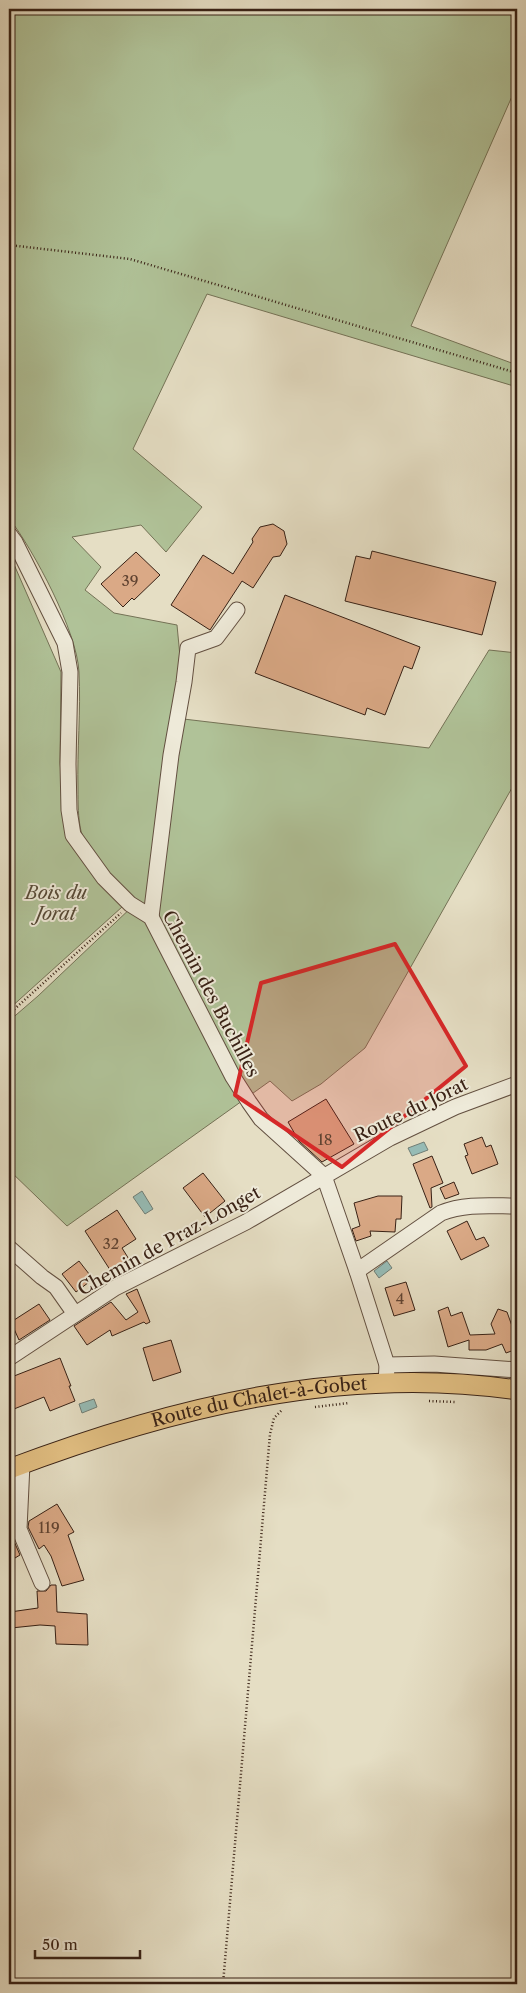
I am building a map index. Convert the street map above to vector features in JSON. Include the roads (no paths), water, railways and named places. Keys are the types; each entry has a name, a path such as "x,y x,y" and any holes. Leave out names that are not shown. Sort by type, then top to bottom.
{"main road":[{"name":"Route du Chalet-à-Gobet","path":"16,1467 110,1433 194,1409 287,1392 386,1384 436,1384 517,1390"}],"street":[{"name":"Chemin des Buchilles","path":"9,534 47,603 65,643 70,672 68,764 69,810 73,836 104,878 130,904 151,917 233,1077 261,1119 324,1176 387,1365 386,1384"},
{"path":"151,917 171,755 188,648 216,638 237,610"},
{"name":"Route du Jorat","path":"324,1176 390,1138 455,1107 517,1084"},
{"name":"Chemin de Praz-Longet","path":"9,1358 115,1288 246,1222 324,1176"},
{"path":"357,1271 440,1213 462,1206 517,1206"},
{"path":"9,1248 56,1287 76,1314"},
{"path":"387,1365 434,1364 517,1370"},
{"path":"16,1467 19,1529 42,1583"}],"water":[{"path":"424,1142 428,1150 412,1156 408,1148"},
{"path":"142,1191 153,1209 145,1214 133,1197"},
{"path":"387,1261 392,1268 379,1278 374,1271"},
{"path":"94,1399 97,1407 82,1413 79,1404"}],"park label":[{"name":"Bois du Jorat","path":"56,903"}]}
